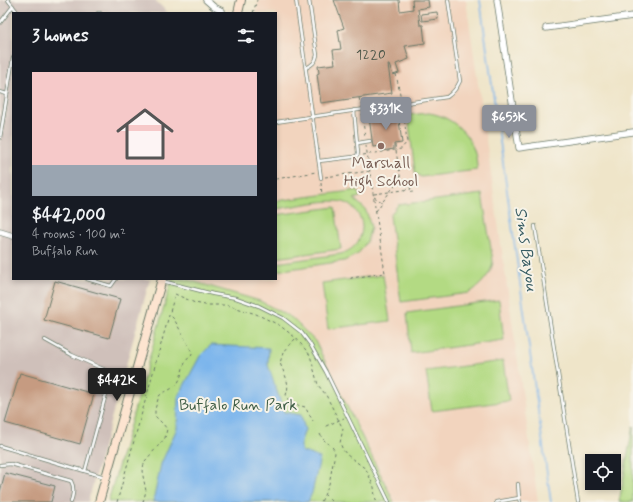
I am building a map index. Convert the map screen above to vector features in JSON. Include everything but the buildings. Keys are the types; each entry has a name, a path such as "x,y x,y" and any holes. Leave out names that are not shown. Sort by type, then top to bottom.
{"street":[{"path":"206,0 214,7 222,10"},
{"path":"238,12 241,0"},
{"path":"497,0 519,148 633,132"},
{"path":"546,28 633,16"},
{"path":"0,232 12,236"},
{"path":"99,502 160,280"}],"lane":[{"path":"8,0 17,12"},
{"path":"296,0 321,178"},
{"path":"306,68 317,58 309,0"},
{"path":"277,122 447,97 454,92 458,85 459,77 448,0"},
{"path":"0,23 13,6"},
{"path":"0,138 12,64"},
{"path":"0,92 7,94"},
{"path":"319,161 357,156 358,143 354,110"},
{"path":"358,143 370,141"},
{"path":"534,226 578,502"},
{"path":"90,280 111,286 115,280"},
{"path":"160,280 213,294 236,298 259,306 283,318 301,332 310,344 326,372 389,502"},
{"path":"45,340 72,355 123,378 133,380"},
{"path":"85,471 112,372"},
{"path":"0,446 106,477"},
{"path":"0,465 11,464 71,480 74,486 74,491 71,502"},
{"path":"496,502 520,500 518,484"}],"path":[{"path":"254,12 257,0"},
{"path":"358,153 361,155 401,149 407,142 402,103 396,74"},
{"path":"351,279 385,273 360,98"},
{"path":"395,145 401,181 411,189"},
{"path":"322,195 321,178 370,171"},
{"path":"277,179 320,172"},
{"path":"376,211 389,192 398,182 401,181"},
{"path":"410,185 412,193"},
{"path":"374,195 411,189"},
{"path":"374,195 382,202"},
{"path":"117,502 175,294 195,303 205,305 227,305 256,314 279,326 296,338 310,355 318,385 326,395 343,429 340,443 343,450 347,455 366,469 374,487 377,502"},
{"path":"143,502 146,491 142,471 145,461 165,438 167,429 155,416 158,396 176,386 186,359 192,355 191,350 174,319 169,314"},
{"path":"296,338 283,353 280,363 288,381 289,387 286,395 290,403 305,407 313,421"},
{"path":"326,426 347,416"},
{"path":"320,434 322,440 335,449 334,466 325,495 321,502"},
{"path":"325,495 332,502"}],"shaded area":[{"path":"0,0 155,0 167,12 12,12 12,280 150,280 88,502 0,502"},
{"name":"Marshall High School","path":"259,0 466,0 538,502 394,502 315,341 187,280 277,280 277,12 256,12"}],"green space":[{"path":"429,113 439,115 457,125 464,132 474,150 477,170 421,177 415,173 408,115"},
{"path":"358,190 360,197 354,199 365,209 371,227 367,241 358,254 344,261 277,271 277,263 340,254 348,251 354,247 358,241 362,227 361,220 352,206 340,201 312,203 277,209 277,201"},
{"path":"482,194 493,261 488,275 469,293 401,302 390,215 398,205"},
{"path":"335,207 341,249 277,258 277,215"},
{"path":"383,275 390,321 328,329 322,283"},
{"name":"Buffalo Run Park","path":"172,280 188,280 260,301 292,318 315,341 394,502 108,502"},
{"path":"499,300 504,340 411,353 407,313"},
{"path":"503,361 509,401 432,411 426,371"},
{"path":"633,426 633,502 619,502"}],"water":[{"path":"211,345 269,348 268,365 284,412 301,415 305,430 301,441 301,451 320,458 312,493 308,502 153,502 161,464 177,428 178,397 200,356"}],"waterway":[{"name":"Sims Bayou","path":"480,0 551,502"}],"place":[{"name":"Marshall High School","path":"381,146"}]}
